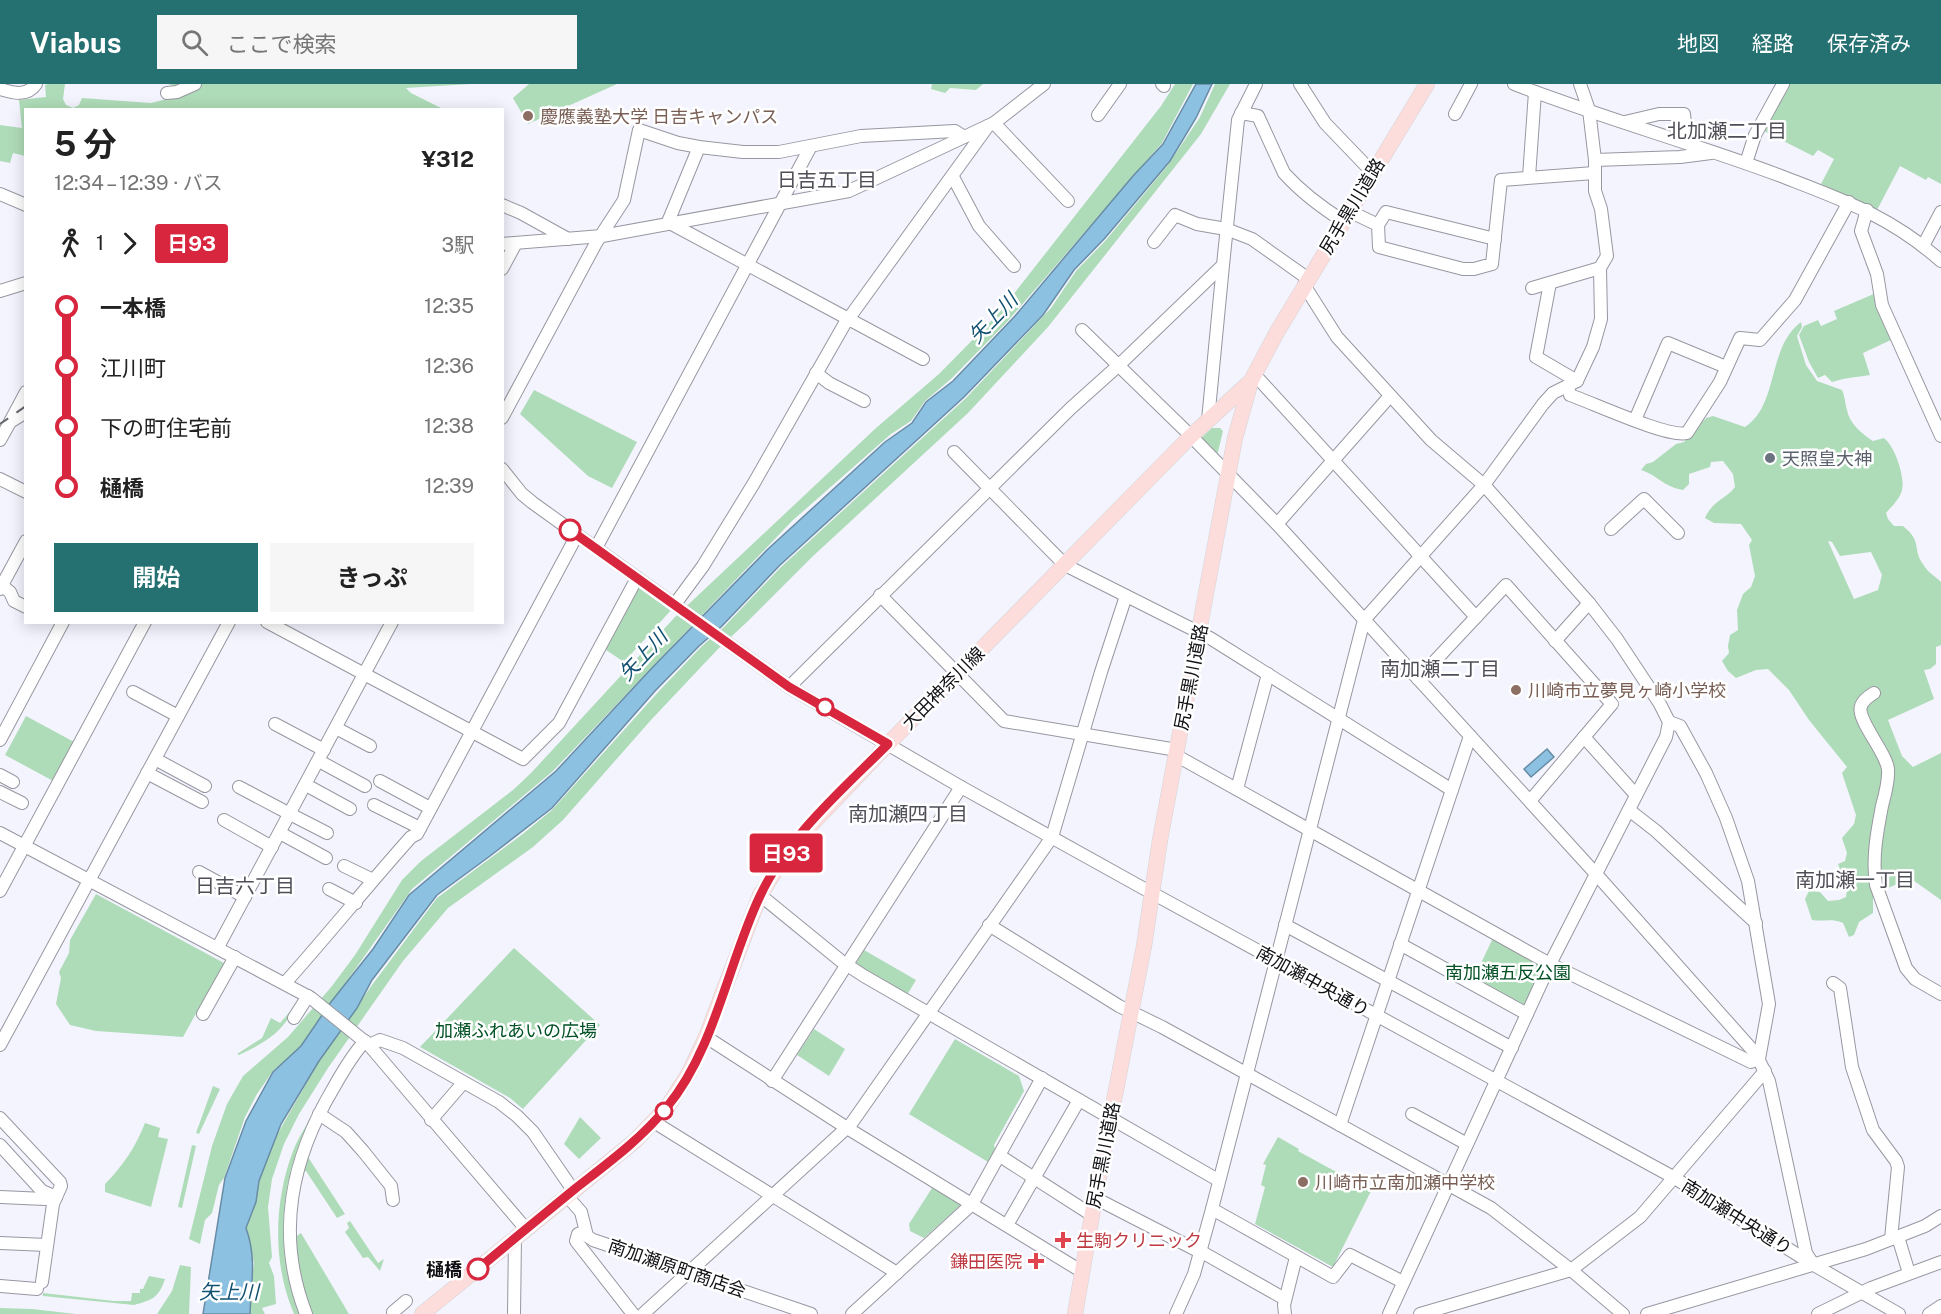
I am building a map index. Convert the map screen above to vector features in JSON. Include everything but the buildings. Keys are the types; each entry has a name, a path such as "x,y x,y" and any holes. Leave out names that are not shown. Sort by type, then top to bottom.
{"main road":[{"name":"尻手黒川道路","path":"1075,1314 1081,1270 1153,893 1160,840 1235,438 1253,378 1306,282 1427,84"},
{"name":"大田神奈川線","path":"422,1314 636,1140 654,1122 668,1106 689,1073 706,1037 760,895 792,845 888,744 1191,436 1253,378"}],"street":[{"path":"0,88 15,93 25,92 31,90 36,84"},
{"path":"167,93 177,92 195,84"},
{"path":"504,244 602,236 849,190 991,124 1044,84"},
{"path":"1098,115 1120,84"},
{"path":"1208,420 1238,120 1256,84"},
{"path":"1300,84 1325,123 1372,172"},
{"path":"1455,114 1471,84"},
{"path":"1514,84 1746,163 1849,202 1886,220 1934,253 1941,212"},
{"path":"1580,84 1589,110 1595,160 1595,191 1601,209 1607,256 1600,268 1601,319 1593,347 1573,384 1570,395 1663,432 1680,435 1687,433 1720,382 1740,338 1760,340 1795,300 1849,202"},
{"path":"1746,163 1755,135 1783,84"},
{"path":"1529,177 1534,92"},
{"path":"1241,113 1258,116 1284,173 1312,201 1346,216 1378,225"},
{"path":"1625,122 1650,116 1684,114 1687,143"},
{"path":"678,606 848,318 991,124"},
{"path":"991,124 1068,201"},
{"path":"504,414 596,243 624,200 639,130 678,143 743,152 779,152 861,136 955,131 964,138"},
{"path":"596,548 811,146"},
{"path":"668,222 699,147"},
{"path":"1595,160 1680,157 1716,153"},
{"path":"1495,238 1386,212 1378,225 1378,247 1463,269 1474,269 1492,264 1495,238 1501,180 1594,173"},
{"path":"953,177 979,226 1014,266"},
{"path":"0,194 24,204"},
{"path":"504,207 521,213 568,239"},
{"path":"1867,210 1861,231 1877,274 1882,304 1941,436"},
{"path":"1154,242 1175,215 1197,224 1226,229 1252,239 1306,282 1337,337 1431,440 1484,485 1589,603 1632,661 1669,722 1666,737 1550,964 1389,1314"},
{"path":"668,222 923,359"},
{"path":"504,265 516,243"},
{"path":"789,687 1071,408 1223,265"},
{"path":"1532,288 1600,268"},
{"path":"1550,283 1536,357 1573,384"},
{"path":"0,291 24,284"},
{"path":"1082,330 1228,472 1277,524 1596,874 1759,1059 1765,1071 1806,1253 1814,1265"},
{"path":"1635,420 1668,343 1726,367"},
{"path":"816,373 829,383 864,401"},
{"path":"1253,378 1333,461 1476,617"},
{"path":"1176,1314 1194,1274 1212,1209 1364,620 1484,485 1543,404 1553,393 1573,384"},
{"path":"0,440 24,396"},
{"path":"1277,524 1390,396"},
{"path":"9,423 24,413"},
{"path":"954,452 1065,565 1210,638 1452,790"},
{"name":"南加瀬中央通り","path":"504,472 522,494 789,687 961,787 1673,1177 1814,1265 1899,1314"},
{"path":"0,479 24,491"},
{"path":"1611,529 1644,499 1678,533"},
{"path":"285,984 356,903 373,880 411,837 417,834 577,535"},
{"path":"24,549 20,564 1,586 10,592 14,601 24,606"},
{"path":"271,624 523,759 559,723 637,578"},
{"path":"1418,679 1506,585 1612,704 1530,801"},
{"path":"880,595 1004,721 1177,753 1550,964 1751,1062 1759,1059"},
{"path":"643,1314 847,1128 1052,837 1126,596"},
{"path":"1555,641 1589,603"},
{"path":"0,740 59,624"},
{"path":"0,891 144,624"},
{"path":"0,1045 228,624"},
{"path":"218,947 391,624"},
{"path":"1237,789 1268,674"},
{"path":"1874,693 1862,702 1860,708 1861,716 1883,754 1888,771 1875,850 1874,871 1877,891 1906,968 1915,978 1941,994"},
{"path":"136,696 178,716"},
{"path":"1669,722 1680,726 1706,773 1726,818 1746,874 1769,1004 1759,1059"},
{"path":"282,726 365,786"},
{"path":"336,728 370,746"},
{"path":"1340,1125 1470,736"},
{"path":"1584,737 1636,795"},
{"path":"155,759 205,786"},
{"path":"147,773 202,802"},
{"path":"0,775 13,782"},
{"path":"380,780 430,808"},
{"path":"306,785 350,808"},
{"path":"239,787 327,833"},
{"path":"772,1081 961,787"},
{"path":"0,792 18,804"},
{"path":"374,805 420,828"},
{"path":"1629,810 1656,831 1747,917 1756,922"},
{"path":"224,820 272,846"},
{"path":"0,832 310,997 364,1041 431,1120 520,1234 514,1314"},
{"path":"280,833 326,858"},
{"path":"344,866 373,880"},
{"path":"198,872 245,897"},
{"path":"329,889 356,903"},
{"path":"760,895 848,965 1218,1180"},
{"path":"989,925 1119,1006 1491,1208 1623,1314"},
{"path":"1285,925 1512,1048"},
{"path":"1400,944 1527,1014"},
{"path":"203,1014 235,957"},
{"path":"1833,983 1840,988 1852,1067 1868,1116 1876,1135 1898,1167 1895,1238 1909,1273"},
{"path":"294,1018 310,997"},
{"path":"706,1037 847,1128 1081,1270"},
{"path":"364,1041 380,1040 403,1048 499,1102 518,1116 533,1132 581,1212 585,1232 578,1234 576,1241 633,1314"},
{"path":"306,1314 296,1286 291,1261 290,1209 298,1166 319,1114 342,1073 364,1041"},
{"path":"1426,1313 1571,1270 1640,1217 1765,1071"},
{"path":"852,1314 972,1203 1042,1078"},
{"path":"431,1120 463,1083"},
{"path":"1007,1225 1078,1100"},
{"path":"319,1114 346,1132 363,1151 391,1186 393,1200"},
{"path":"1412,1114 1467,1144"},
{"path":"0,1118 60,1182 61,1186 56,1197 40,1286 0,1286"},
{"path":"654,1122 897,1273"},
{"path":"0,1138 11,1130"},
{"path":"0,1145 42,1191 56,1197"},
{"path":"1000,1156 1092,1215"},
{"path":"0,1197 45,1199 56,1197"},
{"path":"1095,1198 1200,1251 1285,1299"},
{"path":"1212,1209 1333,1277 1350,1255 1403,1282"},
{"path":"1647,1314 1814,1265 1895,1238 1925,1226 1941,1216"},
{"name":"南加瀬原町商店会","path":"585,1232 593,1240 811,1314"},
{"path":"0,1243 47,1245"},
{"path":"1285,1314 1285,1299 1296,1257"},
{"path":"1818,1314 1871,1288 1941,1262"},
{"path":"393,1312 406,1301"},
{"path":"1929,1314 1941,1306"}],"green space":[{"path":"65,84 63,99 66,105 73,108 24,108 24,156 13,153 10,163 0,161 0,125 22,128 19,100 46,97 45,85"},
{"path":"168,84 471,84 406,88 411,93 441,108 73,108 79,105 82,98 151,103 186,94 184,89"},
{"path":"529,84 617,84 528,124 513,98"},
{"path":"932,84 983,84 976,90 950,88 945,93 931,89"},
{"path":"1175,84 1193,84 1162,143 1006,323 951,379 925,401 911,421 891,434 792,521 553,771 412,889 301,1046 273,1071 257,1094 245,1117 224,1178 219,1185 212,1213 205,1220 200,1244 189,1239 212,1146 227,1104 243,1076 288,1037 332,986 355,955 402,880 421,861 513,790 532,772 675,617 876,428 939,374 998,314 1161,106"},
{"path":"1215,84 1230,84 1201,134 1048,327 968,413 812,557 718,649 651,720 563,820 533,847 448,908 403,961 328,1068 299,1114 284,1144 272,1179 268,1207 272,1257 269,1263 274,1276 276,1304 262,1308 265,1314 250,1314 254,1263 246,1228 256,1202 259,1181 270,1147 319,1061 437,898 552,810 660,690 780,568 966,398 1051,308 1076,271 1106,240 1168,165 1200,117"},
{"path":"1786,84 1941,84 1941,184 1928,177 1926,180 1900,166 1877,210 1821,184 1834,159 1818,150 1813,156 1762,130"},
{"path":"1876,293 1893,339 1863,353 1870,375 1832,382 1825,375 1818,378 1799,335 1804,326 1818,320 1821,326 1837,319 1834,311"},
{"path":"1801,322 1802,327 1797,336 1806,365 1817,381 1842,390 1848,415 1857,428 1873,441 1884,438 1892,448 1901,472 1902,488 1898,499 1886,513 1888,519 1894,526 1903,526 1909,532 1925,567 1941,582 1941,645 1936,647 1936,664 1924,670 1934,699 1888,720 1902,756 1913,767 1941,753 1941,900 1910,878 1873,895 1873,913 1859,922 1854,935 1849,937 1843,923 1812,920 1805,899 1809,891 1820,892 1828,901 1846,897 1847,889 1838,864 1845,861 1847,853 1842,838 1854,824 1856,815 1842,773 1847,767 1809,720 1789,690 1768,669 1756,670 1736,678 1722,661 1729,653 1730,635 1738,630 1737,610 1743,594 1751,587 1755,576 1749,545 1752,540 1741,524 1714,523 1705,518 1712,507 1735,487 1733,474 1723,461 1711,462 1710,467 1689,474 1689,484 1683,490 1641,470 1646,464 1653,462 1676,444 1684,442 1706,418 1713,416 1745,427 1756,417 1769,391 1777,360 1790,333","holes":["1828,541 1832,542 1840,556 1871,552 1882,575 1878,590 1854,599"]},
{"path":"534,390 637,442 612,488 588,476 520,414"},
{"path":"1212,428 1220,428 1223,431 1217,456 1200,439"},
{"path":"637,583 673,608 624,662 603,648"},
{"path":"26,716 76,743 55,782 5,755"},
{"path":"96,894 224,963 183,1037 96,1031 70,1025 56,1004 61,978 59,972 69,953 70,940"},
{"name":"南加瀬五反公園","path":"1495,939 1543,965 1525,1005 1473,980 1492,940"},
{"name":"加瀬ふれあいの広場","path":"514,948 600,1025 523,1109 510,1098 420,1047"},
{"path":"864,950 916,980 907,995 855,965"},
{"path":"295,1006 285,1023 272,1036 248,1051 237,1054 262,1038 271,1018 280,1023"},
{"path":"814,1029 845,1049 829,1076 797,1055"},
{"path":"955,1039 1019,1076 1024,1091 994,1145 995,1149 988,1162 909,1114"},
{"path":"213,1086 220,1089 199,1134 196,1133"},
{"path":"315,1110 291,1177 302,1314 294,1314 282,1274 278,1232 279,1211 282,1190 293,1151"},
{"path":"580,1117 601,1138 579,1159 564,1144"},
{"path":"145,1123 160,1128 158,1137 168,1139 151,1207 105,1192 105,1184 128,1155"},
{"path":"1278,1137 1299,1149 1298,1151 1371,1191 1333,1267 1255,1224 1265,1187 1261,1185 1266,1165 1263,1164"},
{"path":"192,1145 196,1146 182,1208 178,1207"},
{"path":"308,1157 345,1214 337,1218 306,1171 301,1173"},
{"path":"932,1188 940,1188 963,1203 924,1238 910,1231 909,1224"},
{"path":"350,1221 378,1263 384,1259 380,1271 368,1257 363,1258 345,1232 349,1228 347,1223"},
{"path":"301,1233 349,1314 311,1314 301,1281 294,1238"},
{"path":"180,1265 191,1267 189,1314 157,1314 172,1291"},
{"path":"149,1276 165,1279 158,1294 134,1305 43,1296 43,1293 131,1301 132,1293 140,1293 140,1289 143,1289"},
{"path":"0,1308 32,1309 76,1314 0,1314"}],"water":[{"name":"矢上川","path":"1196,84 1212,84 1196,118 1170,161 1105,238 1074,270 1043,315 964,397 779,566 722,626 699,646 655,691 552,808 437,895 372,980 357,1008 319,1061 281,1124 259,1181 256,1202 246,1228 252,1260 250,1314 203,1314 225,1178 246,1121 273,1072 301,1046 331,1002 373,949 409,895 556,771 768,549 885,442 912,423 926,402 953,381 1015,316 1133,176 1163,144"},
{"path":"1547,749 1554,757 1531,777 1524,769"}],"railway":[{"path":"0,424 24,407"}],"bus line":[{"name":"日93","path":"478,1269 636,1140 668,1106 689,1073 706,1037 760,895 792,845 818,815 888,744 789,687 570,530"}],"place":[{"name":"慶應義塾大学 日吉キャンパス","path":"528,116"},
{"name":"天照皇大神","path":"1770,458"},
{"name":"川崎市立夢見ヶ崎小学校","path":"1516,690"},
{"name":"川崎市立南加瀬中学校","path":"1303,1182"},
{"name":"生駒クリニック","path":"1063,1240"},
{"name":"鎌田医院","path":"1036,1261"},
{"name":"樋橋","path":"478,1269"}],"district":[{"name":"北加瀬二丁目","path":"1727,131"},
{"name":"日吉五丁目","path":"827,180"},
{"name":"南加瀬二丁目","path":"1440,669"},
{"name":"南加瀬四丁目","path":"908,814"},
{"name":"南加瀬一丁目","path":"1855,880"},
{"name":"日吉六丁目","path":"245,886"}]}
